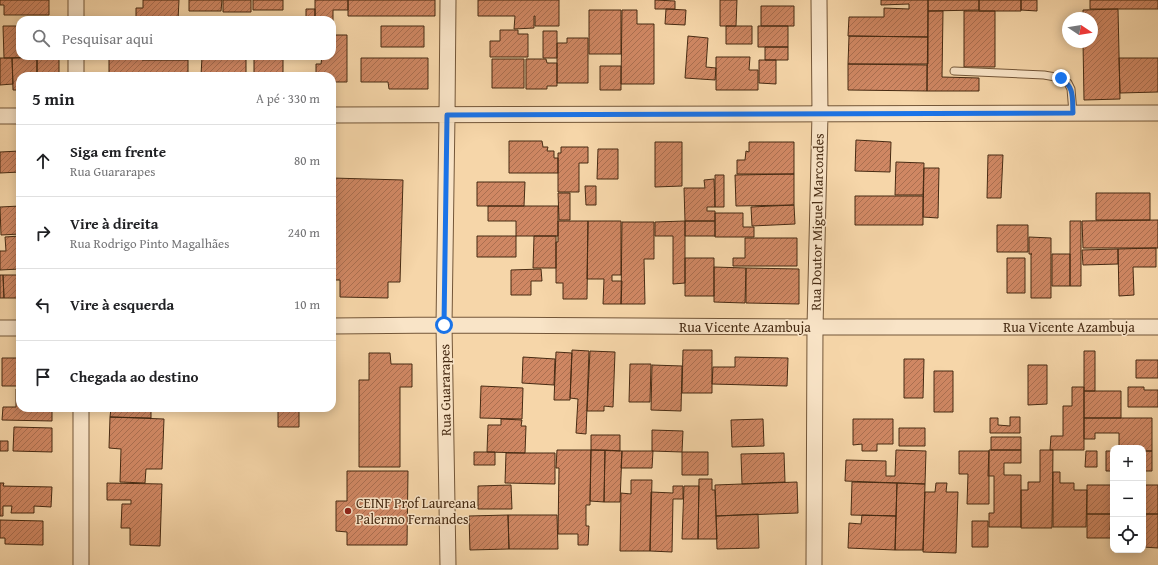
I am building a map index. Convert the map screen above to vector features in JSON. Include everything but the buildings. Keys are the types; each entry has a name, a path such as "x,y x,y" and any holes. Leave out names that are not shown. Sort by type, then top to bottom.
{"street":[{"path":"76,0 76,16"},
{"name":"Rua Guararapes","path":"448,0 444,325 448,565"},
{"name":"Rua Doutor Miguel Marcondes","path":"814,565 815,327 820,114 819,0"},
{"path":"76,60 76,72"},
{"path":"336,115 1158,113"},
{"path":"0,116 16,116"},
{"name":"Rua Vicente Azambuja","path":"336,326 1158,327"},
{"path":"0,328 16,328"},
{"path":"80,565 81,412"}],"lane":[{"path":"954,71 1044,75 1061,78 1068,83 1071,89 1073,113"}],"place":[{"name":"CEINF Prof Laureana Palermo Fernandes","path":"348,511"}],"route":[{"path":"444,325 447,115 1073,113 1071,89 1068,83 1061,78"}]}
